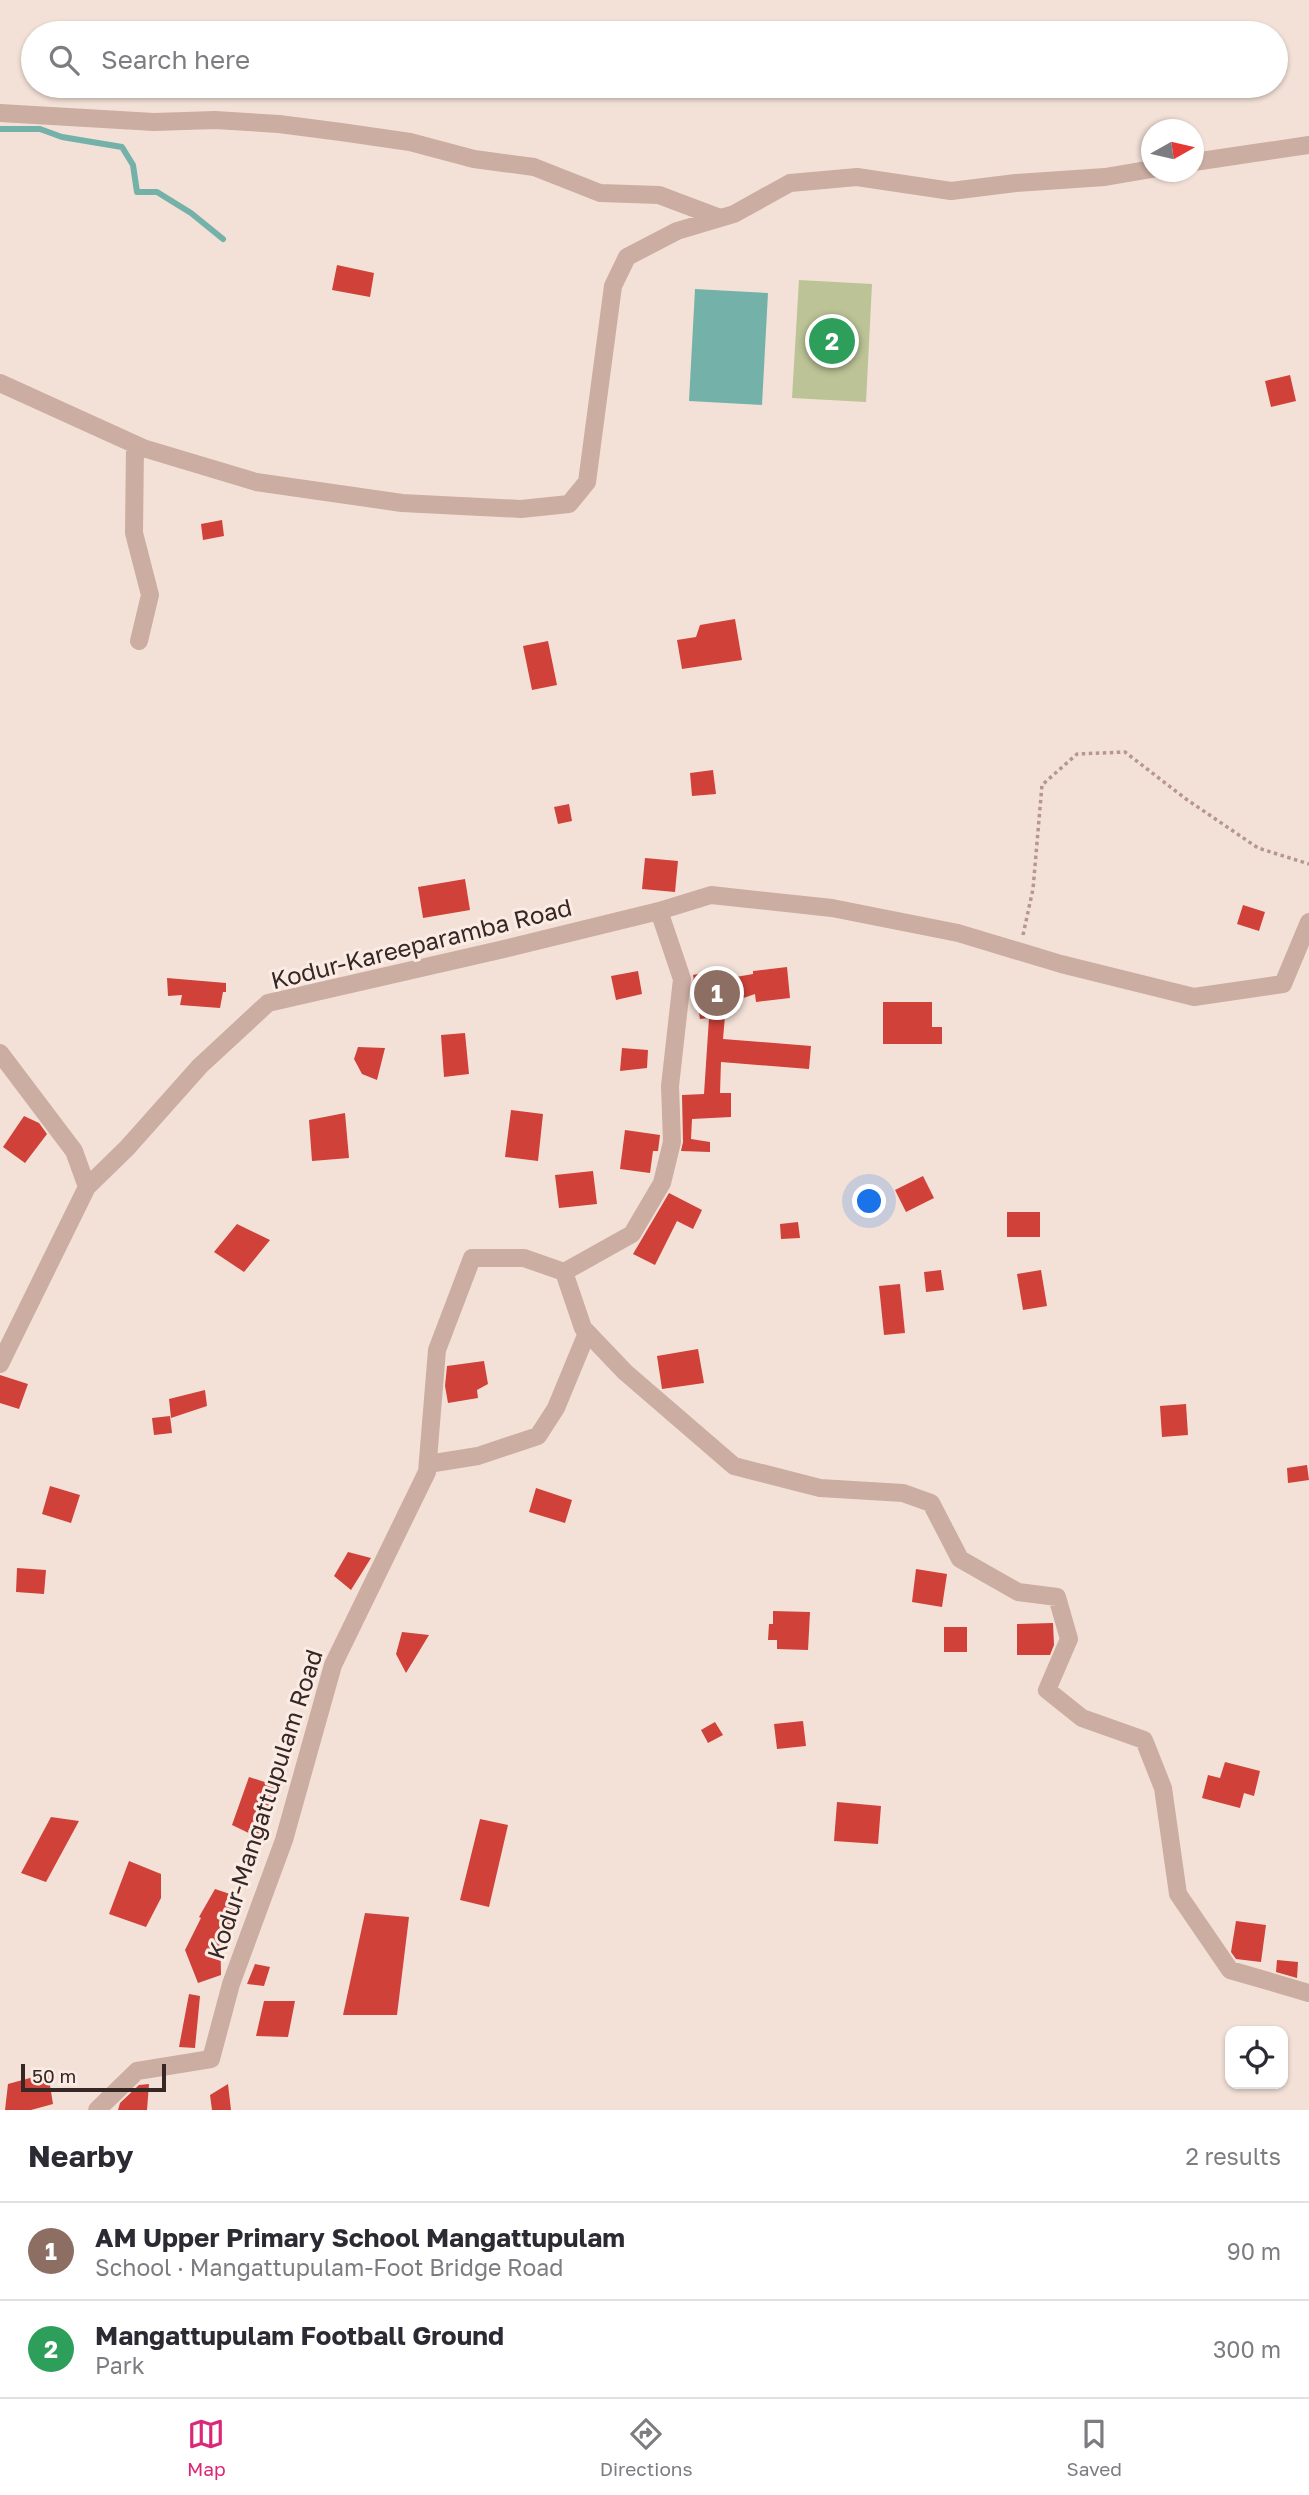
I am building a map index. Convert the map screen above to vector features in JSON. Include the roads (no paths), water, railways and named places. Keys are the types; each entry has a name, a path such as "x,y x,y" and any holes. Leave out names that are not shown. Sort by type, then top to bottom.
{"street":[{"path":"0,113 154,122 215,120 279,124 410,142 474,159 534,167 600,193 659,195 720,218"},
{"path":"1204,161 1309,145"},
{"path":"0,383 135,445 256,482 402,503 521,509 569,504 587,482 613,286 627,257 677,231 734,214 790,183 857,177 951,191 1105,177 1141,171"},
{"path":"135,445 134,533 150,595 139,641"},
{"name":"Kodur-Kareeparamba Road","path":"0,1364 87,1186 127,1149 200,1066 268,1003 659,911 711,895 832,908 958,933 1061,964 1194,996 1283,984 1309,922"},
{"path":"659,911 682,979 670,1086 672,1142 662,1183 632,1234 564,1272 583,1328 625,1372 734,1466 820,1488 903,1493 931,1503 960,1559 1018,1592 1058,1597 1069,1639 1047,1690 1082,1718 1144,1740 1163,1788 1178,1894 1230,1970 1309,1993"},
{"path":"0,1054 74,1151 87,1186"},
{"name":"Kodur-Mangattupulam Road","path":"97,2110 137,2071 211,2059 232,1984 284,1840 332,1665 427,1472 437,1350 472,1258 524,1258 564,1272"},
{"path":"428,1464 478,1456 538,1436 556,1408 587,1332"}],"water":[{"path":"695,289 768,293 762,405 689,401"}],"waterway":[{"path":"0,129 40,129 62,137 122,147 133,165 137,192 157,192 191,213 223,239"}],"place":[{"name":"Mangattupulam Football Ground","path":"832,341"},
{"name":"AM Upper Primary School Mangattupulam","path":"717,993"}]}
